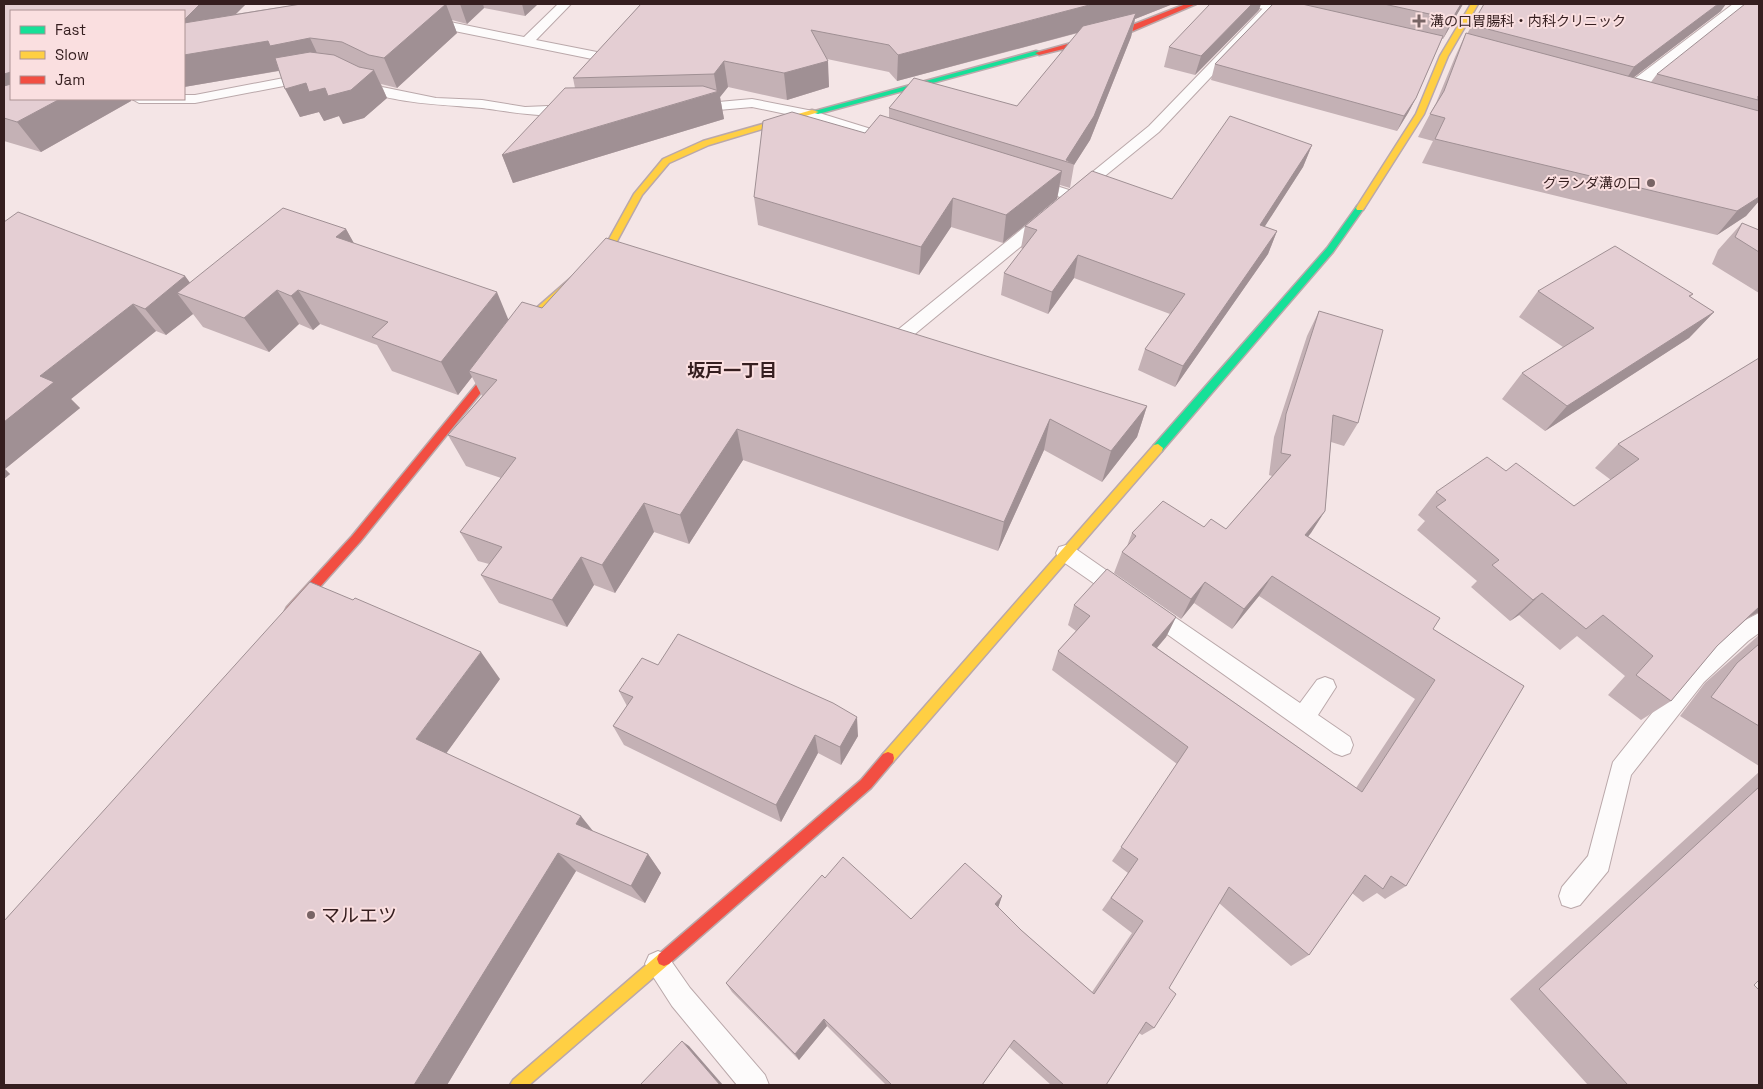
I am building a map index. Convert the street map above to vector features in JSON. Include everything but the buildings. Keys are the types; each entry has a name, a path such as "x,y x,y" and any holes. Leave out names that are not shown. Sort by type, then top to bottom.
{"street":[{"path":"283,620 362,532 471,400 536,313 607,252 638,194 666,161 706,142 1125,31 1192,4"},
{"path":"518,1085 866,784 1330,250 1373,190 1420,114 1449,48 1474,4"},
{"path":"1268,5 1327,18"},
{"path":"1605,91 1633,98 1739,7"}],"lane":[{"path":"394,4 396,15 527,41 605,53 590,69"},
{"path":"527,41 566,4"},
{"path":"1716,4 1739,7"},
{"path":"873,338 892,344 1154,129 1268,5"},
{"path":"185,98 202,98 324,74"},
{"path":"344,75 378,90 436,102 482,104 525,111 591,108"},
{"path":"683,108 752,104 808,114 902,143"},
{"path":"1016,178 1072,196"},
{"path":"607,252 626,258"},
{"path":"1066,553 1342,745"},
{"path":"1571,896 1599,862 1621,770 1696,675 1740,634 1759,622"},
{"path":"1303,718 1325,687"},
{"path":"658,964 681,996 755,1085"}],"traffic: fast":[{"path":"815,112 1039,53"},
{"path":"1158,448 1330,250 1360,208"}],"traffic: slow":[{"path":"1360,208 1420,114 1444,56 1474,4"},
{"path":"493,371 536,313 607,252 638,194 666,161 706,143 815,112"},
{"path":"888,758 1158,448"},
{"path":"518,1085 664,959"}],"traffic: jam":[{"path":"1039,53 1125,31 1192,4"},
{"path":"291,611 356,539 493,371"},
{"path":"664,959 866,784 888,758"}],"place":[{"name":"溝の口胃腸科・内科クリニック","path":"1419,21"},
{"name":"グランダ溝の口","path":"1651,183"},
{"name":"マルエツ","path":"311,915"}],"district":[{"name":"坂戸一丁目","path":"732,370"}]}
